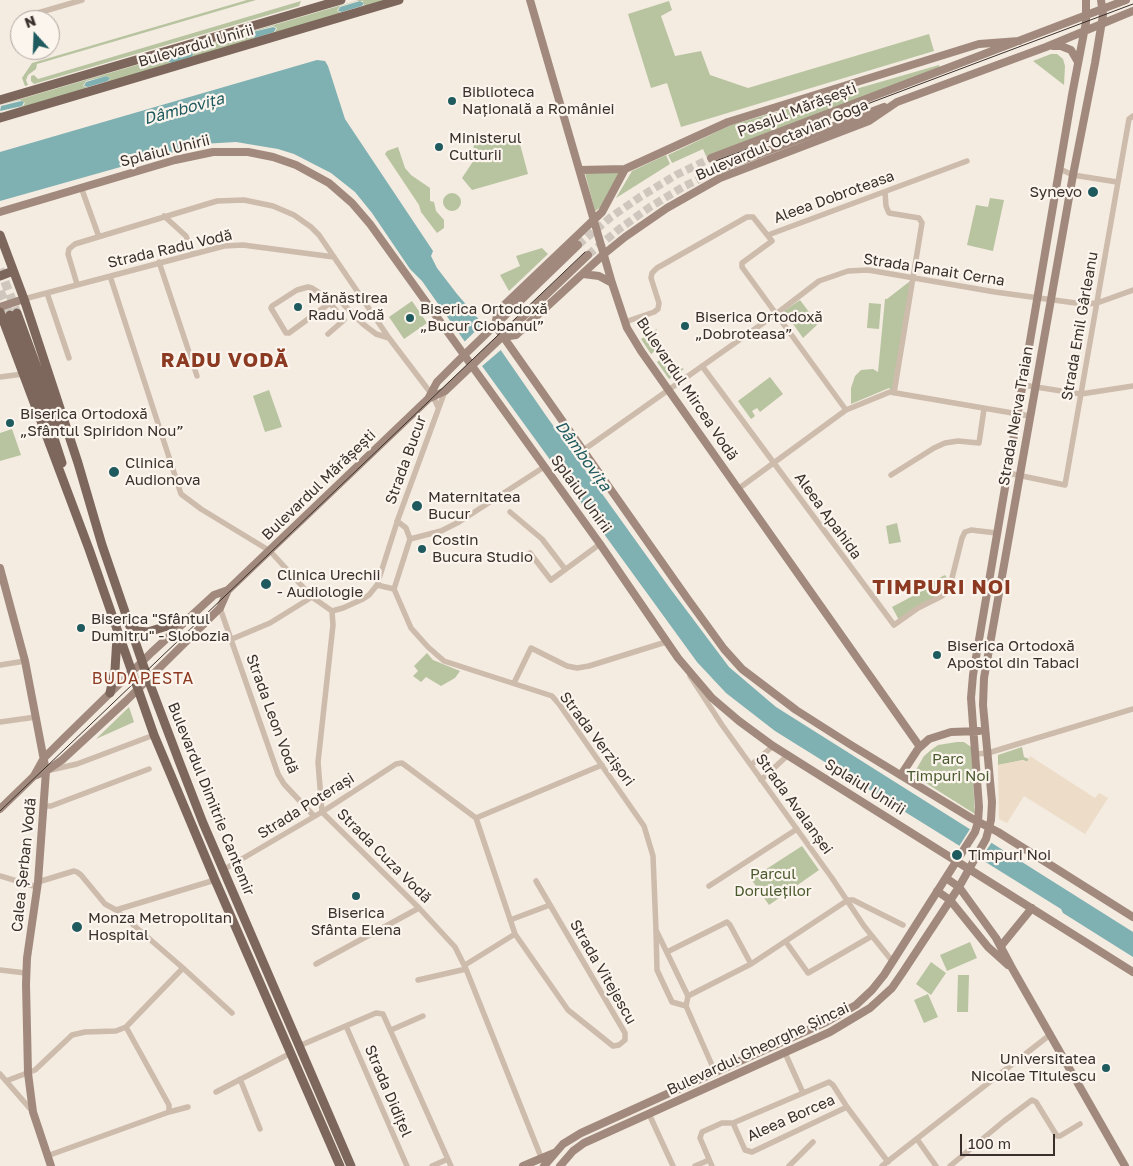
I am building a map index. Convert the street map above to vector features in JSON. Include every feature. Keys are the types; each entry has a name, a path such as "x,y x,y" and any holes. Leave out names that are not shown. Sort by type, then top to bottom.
{"main road":[{"name":"Bulevardul Unirii","path":"0,100 340,0"},
{"name":"Bulevardul Unirii","path":"0,118 399,0"},
{"name":"Bulevardul Mircea Vodă","path":"530,0 612,283 625,322 633,339 920,747"},
{"name":"Strada Nerva Traian","path":"963,852 975,832 979,807 971,698 972,681 1087,15 1086,0"},
{"name":"Strada Nerva Traian","path":"974,859 986,839 992,802 983,705 984,678 1073,175 1102,24 1103,9 1101,0"},
{"name":"Bulevardul Octavian Goga","path":"892,88 1126,0"},
{"name":"Bulevardul Octavian Goga","path":"516,335 604,254 653,217 720,178 869,121 897,102 1046,47 1133,11"},
{"name":"Bulevardul Octavian Goga","path":"625,169 728,122 979,44 1019,41"},
{"path":"1046,47 1066,47 1074,53 1078,62"},
{"name":"Pasajul Mărășești","path":"711,158 892,88"},
{"name":"Pasajul Mărășești","path":"716,170 897,102"},
{"name":"Splaiul Unirii","path":"0,212 188,156 213,152 235,151 260,154 284,161 308,170 338,190 359,210 466,353 666,642 712,698 773,746 1133,972"},
{"path":"492,328 498,311 602,212 625,169 580,170"},
{"name":"Bulevardul Dimitrie Cantemir","path":"0,235 24,299 78,463 102,545 148,679 223,870 351,1166"},
{"path":"492,328 578,245"},
{"path":"500,340 588,255"},
{"path":"0,276 13,271"},
{"path":"583,274 599,276 612,283"},
{"path":"0,308 24,299"},
{"name":"Bulevardul Dimitrie Cantemir","path":"0,312 89,549 154,735 340,1166"},
{"path":"89,549 14,314 102,545"},
{"name":"Splaiul Unirii","path":"492,328 500,340 514,352 724,649 742,670 805,716 1133,917"},
{"name":"Bulevardul Mărășești","path":"431,396 437,382 492,328"},
{"path":"500,340 516,335"},
{"path":"514,352 512,342 516,335"},
{"name":"Bulevardul Mărășești","path":"34,776 46,771 62,760 137,690 220,608 228,590 431,396 444,391 500,340"},
{"name":"Calea Șerban Vodă","path":"0,568 25,661 46,771 37,884 26,973 28,1073 33,1112 51,1166"},
{"name":"Bulevardul Mărășești","path":"0,809 34,776 44,758 142,662 214,595 228,590"},
{"path":"130,626 140,632 148,632 186,620"},
{"path":"110,693 115,670 117,629"},
{"path":"901,775 920,747 929,740 942,734 986,731"},
{"name":"Bulevardul Gheorghe Șincai","path":"523,1166 543,1162 563,1144 581,1133 826,1022 848,1010 872,990 893,962 963,852"},
{"name":"Bulevardul Gheorghe Șincai","path":"560,1166 573,1151 584,1143 785,1053 850,1022 870,1008 884,996 903,972 959,886 974,859"},
{"path":"946,878 959,886 1001,946 1125,1166"},
{"path":"937,892 950,900 988,947 1012,968"},
{"path":"1001,946 1032,908"}],"street":[{"path":"48,10 82,0"},
{"name":"Strada Emil Gârleanu","path":"1008,473 1065,485 1117,182 1130,126 1129,119 1133,116"},
{"name":"Aleea Dobroteasa","path":"625,322 658,309 659,303 651,278 652,273 657,268 747,217 753,217 768,235 968,161"},
{"path":"1060,168 1073,175 1117,182"},
{"path":"81,187 99,237"},
{"path":"885,192 889,213 919,218 922,221 894,393"},
{"path":"77,284 69,256 69,249 75,244 223,200 260,202 288,212 307,224 319,235 431,396"},
{"path":"164,216 186,236 193,253"},
{"path":"768,235 772,241 741,265 846,410"},
{"name":"Strada Radu Vodă","path":"24,299 193,253 236,244 334,257"},
{"path":"159,262 197,376"},
{"name":"Strada Panait Cerna","path":"582,450 819,282 848,271 868,270 1038,298 1082,304 1097,303"},
{"path":"110,276 181,494 201,509 270,551 312,596 332,611 363,599 369,595 377,584 394,589 410,539 406,528 398,521"},
{"path":"328,334 344,320 330,303 316,290 308,287 297,290 271,308 286,333 330,303 336,298 376,334 389,338"},
{"path":"1097,303 1133,290"},
{"path":"47,292 69,358"},
{"name":"Aleea Apahida","path":"702,366 894,626 918,608 942,596 949,590 965,532 971,530 997,533"},
{"path":"0,377 23,374"},
{"path":"1023,385 1081,394 1133,386"},
{"name":"Strada Bucur","path":"377,584 444,391"},
{"path":"738,489 846,410 890,392 1030,416"},
{"name":"Strada Bucur","path":"431,396 438,408"},
{"path":"891,475 945,443 958,441 979,443 984,409"},
{"path":"410,539 441,531 459,522 544,467"},
{"path":"510,512 542,539 565,569"},
{"path":"530,553 551,580 600,544"},
{"name":"Strada Verzișori","path":"394,589 411,628 440,658 452,665 552,696 640,818 648,834 654,866 657,970 672,1002 686,1006"},
{"name":"Strada Leon Vodă","path":"232,639 270,623 312,596"},
{"name":"Strada Leon Vodă","path":"220,608 281,779 314,816"},
{"name":"Strada Cuza Vodă","path":"332,611 333,625 318,762 322,812 419,908 455,947 465,967 543,1162"},
{"path":"514,683 531,648 567,666 577,668 666,642"},
{"name":"Strada Avalanșei","path":"678,658 722,725 872,936 893,962"},
{"path":"0,665 25,661"},
{"path":"976,754 1133,709"},
{"path":"0,722 36,717"},
{"path":"46,771 77,764 154,735"},
{"path":"751,765 773,746"},
{"path":"762,780 788,755"},
{"name":"Strada Poterași","path":"223,870 322,812 396,764 402,763 476,818"},
{"path":"418,980 465,967 515,934 476,818 602,765"},
{"path":"44,806 51,806 149,769"},
{"path":"709,886 797,829"},
{"path":"0,876 37,884 77,872 102,902 116,910 232,1013"},
{"path":"116,910 215,880"},
{"name":"Strada Vitejescu","path":"515,934 568,1010 613,1046 622,1043 625,1039 624,1033 536,881"},
{"path":"715,1072 686,1006 688,996 752,964 848,900 852,900 903,925"},
{"path":"510,920 550,905"},
{"path":"316,964 419,908"},
{"path":"668,952 726,922 730,925 752,964"},
{"name":"Strada Verzișori","path":"656,930 688,996"},
{"path":"786,942 808,972 872,936"},
{"path":"6,1081 38,1067 72,1035 86,1032 116,1031 126,1027 183,968"},
{"path":"0,970 26,973"},
{"path":"300,1046 379,1012 385,1017 451,1166"},
{"path":"391,1030 423,1016"},
{"name":"Strada Didițel","path":"346,1026 407,1166"},
{"path":"126,1027 169,1105 169,1112"},
{"path":"882,1166 1051,1034"},
{"path":"216,1092 291,1053"},
{"name":"Aleea Borcea","path":"785,1053 803,1093"},
{"path":"0,1074 33,1112"},
{"path":"240,1079 260,1128"},
{"name":"Aleea Borcea","path":"712,1166 700,1138 701,1133 722,1123 733,1124 830,1082 888,1162"},
{"path":"950,1166 1032,1100 1036,1102 1056,1136 1080,1124"},
{"path":"47,1156 169,1112 188,1107"},
{"name":"Aleea Borcea","path":"733,1124 745,1150 752,1152 847,1107"},
{"path":"650,1114 673,1166"},
{"path":"917,1139 936,1166"},
{"path":"789,1166 813,1142"},
{"path":"432,1166 448,1159"},
{"path":"696,1166 709,1160"}],"green space":[{"path":"247,0 256,0 60,57 60,55"},
{"path":"359,0 390,0 0,114 0,112 23,106 25,103 20,100 0,105","holes":["357,1 363,1 364,5 342,13 337,11 340,6","273,26 277,28 275,32 254,38 250,36 252,32","189,51 194,53 191,57 171,63 167,61 169,57","106,76 110,78 108,82 88,88 83,86 86,81"]},
{"path":"301,1 299,6 34,84 31,81 31,76 34,75 38,79"},
{"path":"669,1 672,10 661,16 675,56 701,51 710,75 748,88 929,34 934,51 681,127 667,83 651,88 628,14"},
{"path":"1051,54 1057,54 1063,59 1065,66 1064,85 1033,61"},
{"path":"51,60 37,64 36,69 28,75 26,80 28,85 25,86 22,78 32,63"},
{"path":"939,65 940,68 706,156 703,149 672,163 668,155 731,125"},
{"path":"517,133 528,174 472,190 462,178 472,163 474,144"},
{"path":"398,147 405,168 411,175 430,188 430,201 434,202 436,211 444,220 444,228 437,233 421,212 419,205 385,154 387,151"},
{"path":"666,155 670,164 616,198 632,171"},
{"path":"621,172 603,206 595,211 585,173"},
{"path":"452,193 458,196 461,202 458,208 452,211 446,208 443,202 446,196"},
{"path":"990,198 1004,200 993,251 967,245 976,205 988,207"},
{"path":"542,248 548,254 509,291 500,275 520,266 516,256"},
{"path":"914,278 894,393 889,388 851,404 851,388 855,376 861,370 873,369 878,372 885,299"},
{"path":"800,300 818,324 803,338 784,311"},
{"path":"412,301 427,323 404,339 389,317"},
{"path":"869,303 881,304 879,329 867,328"},
{"path":"657,329 655,351 651,354 641,339"},
{"path":"661,359 684,369 669,379 657,362"},
{"path":"770,377 783,394 760,412 757,408 752,411 755,416 751,419 738,401"},
{"path":"269,390 282,427 265,432 253,396"},
{"path":"12,429 21,455 0,461 0,433"},
{"path":"897,523 901,542 889,544 886,526"},
{"path":"945,575 951,585 949,590 900,622 892,607 926,589 925,585"},
{"path":"427,653 433,660 460,671 455,678 441,686 426,677 421,682 413,676 418,671 414,666"},
{"path":"129,707 134,722 96,739"},
{"name":"Parc Timpuri Noi","path":"964,742 971,747 975,814 913,775 924,756 931,750 938,745"},
{"path":"1022,747 1024,757 1029,759 1028,762 1023,760 998,765 998,755"},
{"name":"Parcul Doruleților","path":"802,846 819,870 769,905 751,879"},
{"path":"970,942 977,958 947,971 940,955"},
{"path":"931,962 946,973 931,995 916,984"},
{"path":"958,975 969,975 968,1012 957,1012"},
{"path":"928,994 938,1017 924,1023 914,1000"}],"shaded area":[{"path":"1030,756 1095,798 1099,793 1108,798 1085,834 1024,796 1007,823 999,819 998,765 1023,760 1027,762"}],"water":[{"path":"360,1 364,3 362,6 342,12 338,11 340,7"},
{"path":"276,28 274,32 255,38 251,36 253,32"},
{"path":"192,52 193,55 171,63 168,61 170,57"},
{"name":"Dâmbovița","path":"317,60 325,61 328,66 345,119 433,251 431,256 437,268 482,323 669,587 729,667 776,707 1133,932 1133,957 1063,913 1061,909 775,731 726,693 697,662 422,281 410,269 372,213 355,192 331,173 294,154 278,149 236,142 202,144 0,201 0,152"},
{"path":"106,76 110,78 108,81 88,87 84,86 86,82"},
{"path":"24,102 22,106 0,111 1,106"}],"pier":[{"path":"484,323 502,349 481,367 463,343"},
{"path":"970,829 992,842 979,861 958,848"}],"tunnel":[{"path":"578,245 611,217 640,197 676,175 711,158"},
{"path":"588,255 650,207 683,187 717,170"},
{"path":"0,269 17,313"},
{"path":"0,291 10,315"}],"tram line":[{"path":"713,162 1133,4"},
{"path":"0,811 585,252"}],"place":[{"name":"Biblioteca Națională a României","path":"452,101"},
{"name":"Ministerul Culturii","path":"439,147"},
{"name":"Synevo","path":"1093,192"},
{"name":"Mănăstirea Radu Vodă","path":"298,307"},
{"name":"Biserica Ortodoxă „Bucur Ciobanul”","path":"410,318"},
{"name":"Biserica Ortodoxă „Dobroteasa”","path":"685,326"},
{"name":"Biserica Ortodoxă „Sfântul Spiridon Nou”","path":"10,423"},
{"name":"Clinica Audionova","path":"114,472"},
{"name":"Maternitatea Bucur","path":"417,506"},
{"name":"Costin Bucura Studio","path":"422,549"},
{"name":"Clinica Urechii - Audiologie","path":"266,584"},
{"name":"Biserica \"Sfântul Dumitru\" - Slobozia","path":"81,628"},
{"name":"Biserica Ortodoxă Apostol din Tabaci","path":"937,655"},
{"name":"Timpuri Noi","path":"957,855"},
{"name":"Biserica Sfânta Elena","path":"356,896"},
{"name":"Monza Metropolitan Hospital","path":"77,927"},
{"name":"Universitatea Nicolae Titulescu","path":"1106,1068"}],"district":[{"name":"RADU VODĂ","path":"225,361"},
{"name":"TIMPURI NOI","path":"942,588"},
{"name":"BUDAPESTA","path":"143,679"}]}
